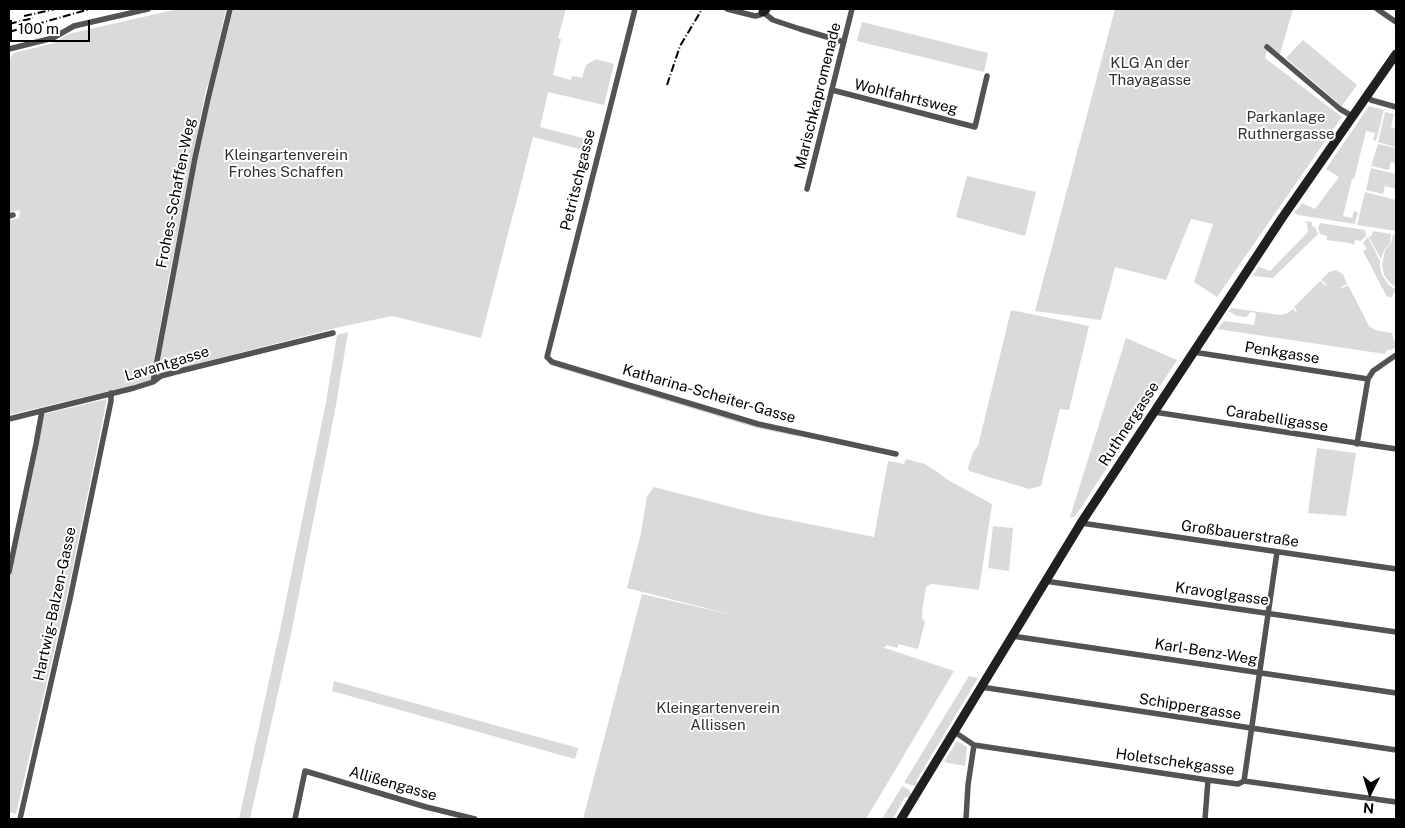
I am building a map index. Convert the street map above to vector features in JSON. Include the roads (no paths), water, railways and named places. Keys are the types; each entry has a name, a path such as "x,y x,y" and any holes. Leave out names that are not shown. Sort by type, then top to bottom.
{"street":[{"path":"9,57 9,49 53,38 74,26 148,9"},
{"name":"Frohes-Schaffen-Weg","path":"153,382 193,166 230,9"},
{"name":"Petritschgasse","path":"547,357 635,9"},
{"path":"727,9 755,16 765,11 773,20 844,42"},
{"name":"Marischkapromenade","path":"807,189 852,9"},
{"path":"1377,9 1396,22"},
{"path":"1267,46 1340,109 1352,116"},
{"name":"Ruthnergasse","path":"901,819 1081,523 1193,352 1396,54"},
{"name":"Wohlfahrtsweg","path":"832,90 975,127 987,76"},
{"path":"1367,96 1371,100 1396,107"},
{"name":"Lavantgasse","path":"9,419 153,382 161,376 176,372 333,333"},
{"name":"Penkgasse","path":"1193,352 1368,379"},
{"path":"1357,444 1368,379 1373,371 1396,355"},
{"name":"Katharina-Scheiter-Gasse","path":"547,357 552,362 758,424 896,454"},
{"name":"Hartwig-Balzen-Gasse","path":"20,819 71,593 111,401 111,393"},
{"path":"9,572 42,411"},
{"name":"Carabelligasse","path":"1154,412 1396,450"},
{"name":"Großbauerstraße","path":"1081,523 1396,569"},
{"path":"1244,781 1277,552"},
{"name":"Kravoglgasse","path":"1045,581 1396,632"},
{"name":"Karl-Benz-Weg","path":"1012,636 1396,693"},
{"name":"Schippergasse","path":"981,687 1396,750"},
{"name":"Holetschekgasse","path":"953,731 974,745 1208,780 1238,784 1244,781 1396,802"},
{"path":"966,819 968,784 974,745"},
{"name":"Allißengasse","path":"295,819 305,771 426,807 475,819"},
{"path":"1205,819 1208,780"}],"railway":[{"path":"24,16 55,9"},
{"path":"9,32 90,9"},
{"path":"667,85 680,46 701,11"},
{"path":"9,24 33,18"}],"park label":[{"name":"KLG An der Thayagasse","path":"1150,72"},
{"name":"Parkanlage Ruthnergasse","path":"1286,126"},
{"name":"Kleingartenverein Frohes Schaffen","path":"286,164"},
{"name":"Kleingartenverein Allissen","path":"718,716"}]}
